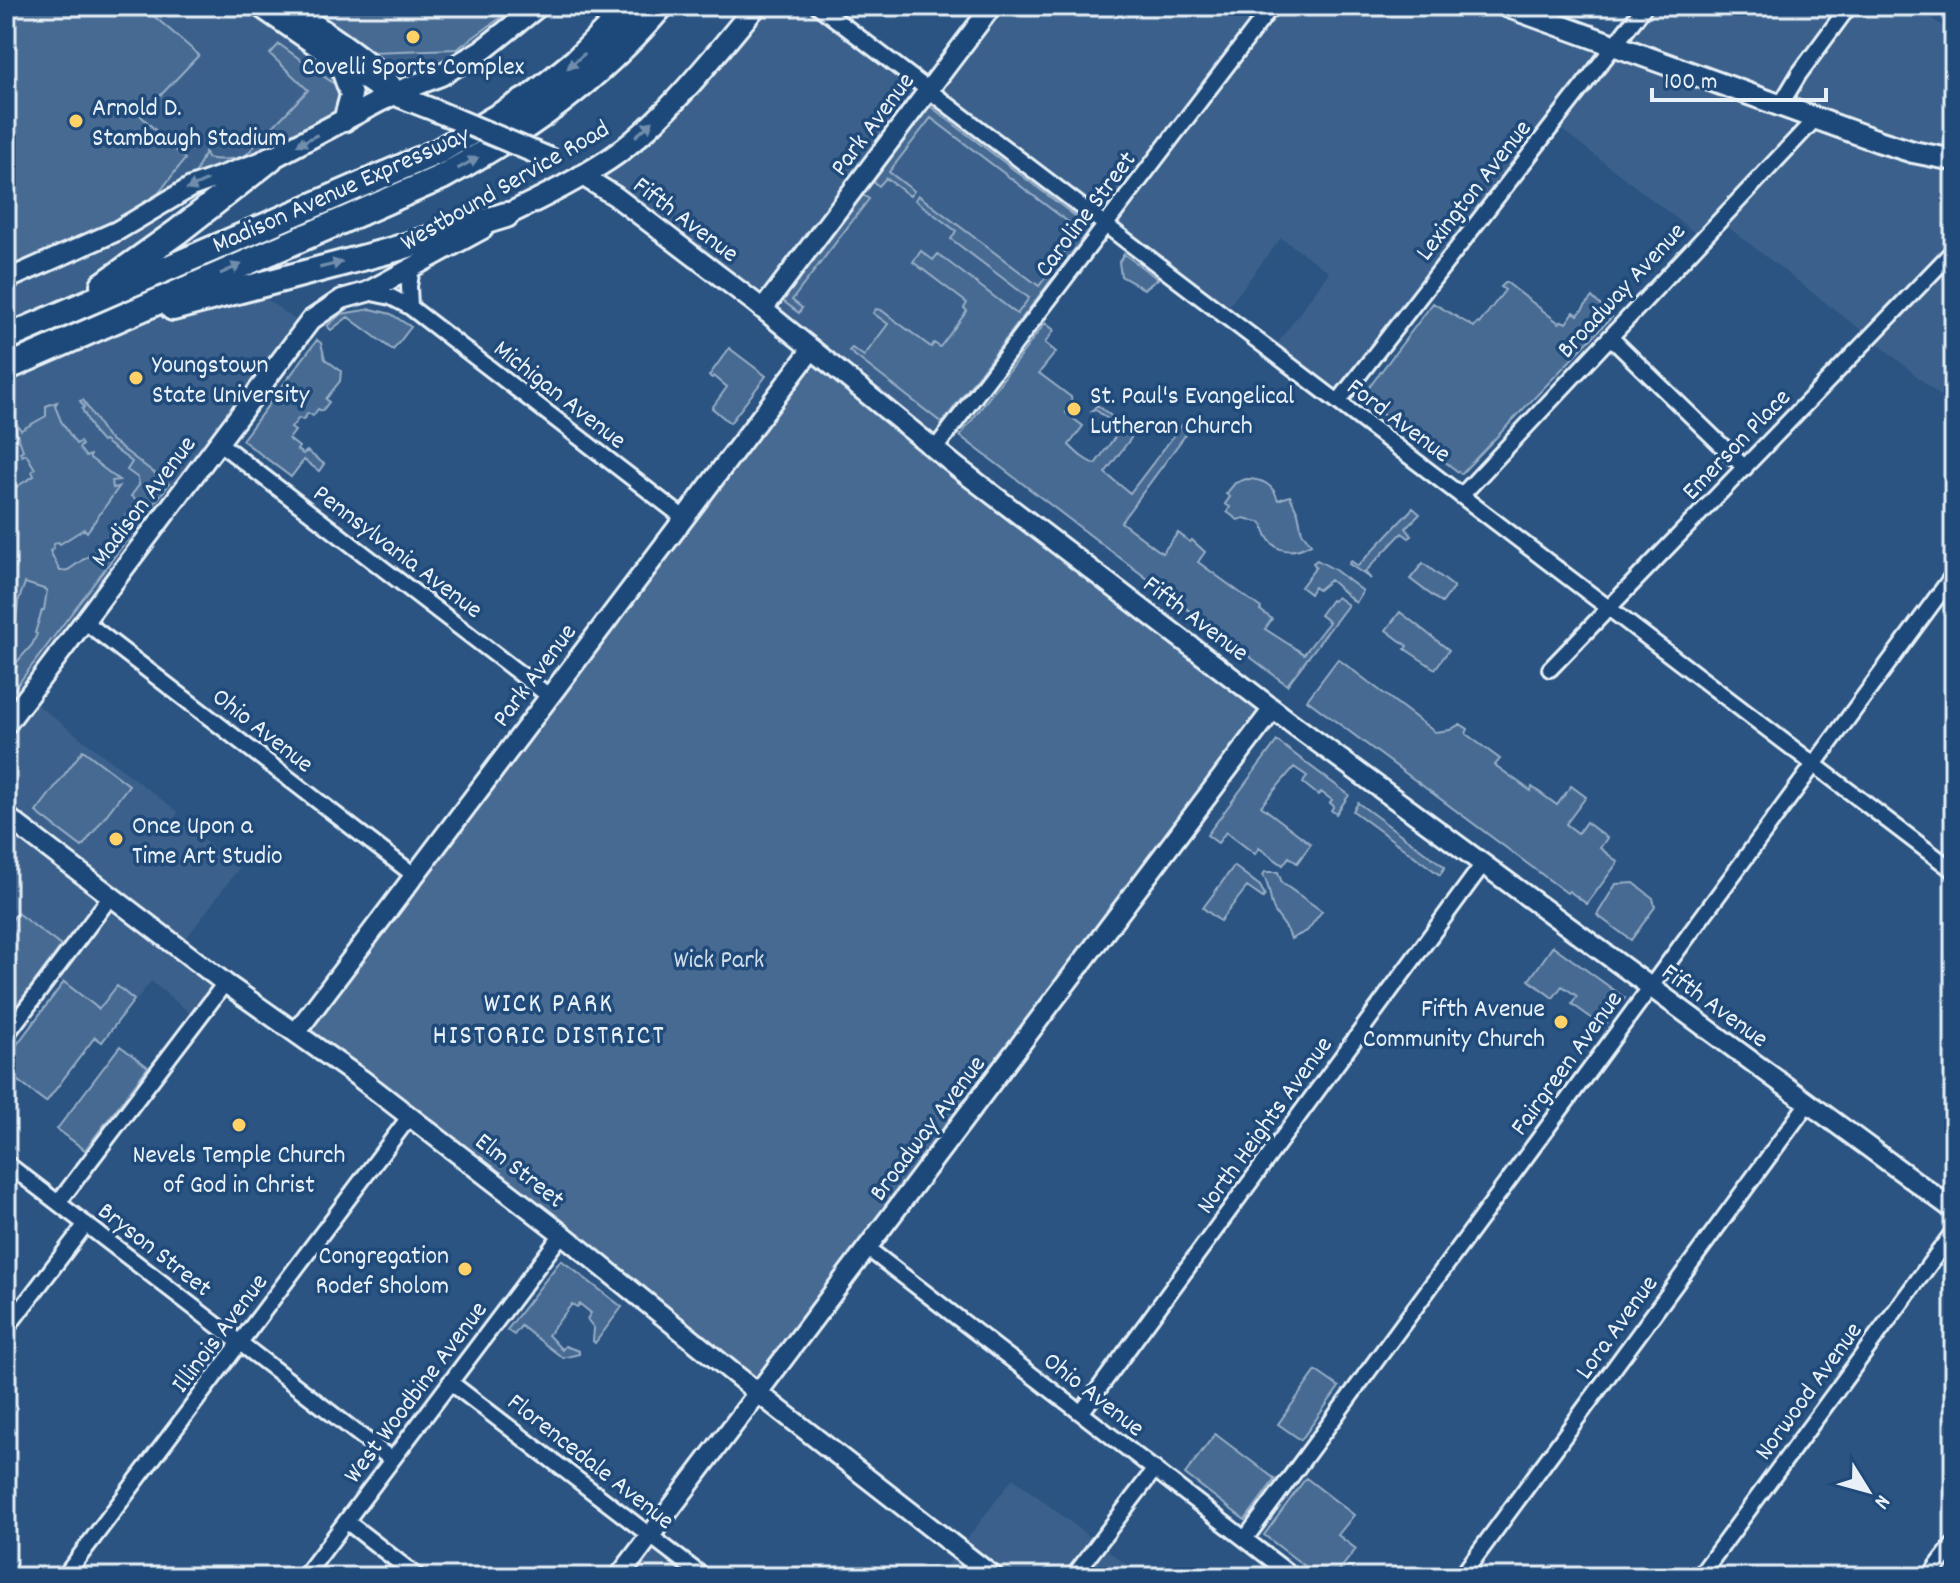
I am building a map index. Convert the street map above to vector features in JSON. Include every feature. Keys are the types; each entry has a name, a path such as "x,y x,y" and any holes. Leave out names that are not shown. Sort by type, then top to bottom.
{"highway":[{"name":"Madison Avenue Expressway","path":"6,338 439,151 533,96 576,61 631,6"},
{"name":"Madison Avenue Expressway","path":"6,368 442,177 490,151 580,88 638,33 661,6"},
{"path":"47,321 129,268 270,159"},
{"path":"94,330 392,250 506,215"}],"main road":[{"name":"Fifth Avenue","path":"260,6 380,89 553,160 581,175"},
{"name":"Fifth Avenue","path":"287,6 387,80 395,93"},
{"path":"270,159 395,93 441,75 484,49 538,6"},
{"name":"Westbound Service Road","path":"506,215 609,159 658,117 756,6"},
{"path":"1506,6 1913,152 1952,155"},
{"path":"340,64 351,95 344,121"}],"street":[{"name":"Ford Avenue","path":"818,6 1954,871"},
{"name":"Park Avenue","path":"763,309 992,6"},
{"name":"Caroline Street","path":"935,449 1272,6"},
{"name":"Lexington Avenue","path":"1338,402 1645,6"},
{"path":"1781,104 1849,6"},
{"name":"Broadway Avenue","path":"1461,496 1816,118"},
{"path":"6,280 117,231 191,187 270,159"},
{"name":"Fifth Avenue","path":"581,175 615,196 763,309 935,449 1273,709 1954,1210"},
{"name":"Westbound Service Road","path":"367,292 506,215"},
{"name":"Emerson Place","path":"1550,669 1954,250"},
{"path":"410,307 412,268"},
{"name":"Michigan Avenue","path":"367,292 396,298 410,307 684,518"},
{"name":"Madison Avenue","path":"6,725 311,320 342,299 367,292"},
{"path":"1610,337 1745,468"},
{"name":"Park Avenue","path":"297,1031 812,349"},
{"name":"Pennsylvania Avenue","path":"218,442 549,696"},
{"name":"Fairgreen Avenue","path":"1245,1539 1954,574"},
{"name":"Ohio Avenue","path":"84,621 414,875"},
{"name":"Broadway Avenue","path":"619,1577 1273,709"},
{"name":"Elm Street","path":"6,816 225,983 297,1031 410,1116 994,1577"},
{"name":"North Heights Avenue","path":"1081,1413 1483,864"},
{"path":"6,1035 111,896"},
{"path":"58,1203 225,983"},
{"name":"Lora Avenue","path":"1461,1577 1808,1103"},
{"name":"Illinois Avenue","path":"64,1577 410,1116"},
{"name":"Bryson Street","path":"6,1163 391,1459"},
{"path":"6,1329 86,1224"},
{"name":"Norwood Avenue","path":"1699,1577 1954,1231"},
{"name":"West Woodbine Avenue","path":"304,1577 562,1234"},
{"name":"Ohio Avenue","path":"867,1248 1294,1577"},
{"name":"Florencedale Avenue","path":"450,1382 704,1577"},
{"path":"1073,1577 1155,1469"},
{"path":"346,1521 418,1577"},
{"path":"1929,1577 1954,1544"}],"shaded area":[{"name":"Youngstown State University","path":"6,6 538,6 506,33 148,213 305,327 27,697 178,812 175,818 239,868 179,948 225,983 197,1019 151,981 136,1001 117,987 100,1010 52,974 68,952 6,904"},
{"path":"756,6 818,6 928,90 992,6 1506,6 1615,43 1645,6 1914,6 1954,34 1954,386 1943,398 1720,221 1703,239 1553,123 1338,402 1272,351 1329,272 1281,238 1223,314 1105,225 935,449 581,175 609,159"},
{"path":"1013,1478 1140,1575 1139,1577 938,1577"},
{"path":"650,1536 704,1577 619,1577"}],"green space":[{"name":"Arnold D. Stambaugh Stadium","path":"6,6 150,6 147,10 199,55 141,116 185,159 154,199 112,224 6,271"},
{"name":"Covelli Sports Complex","path":"310,6 517,6 457,49 371,52"},
{"path":"279,44 344,91 339,110 322,126 191,183 205,152 207,158 217,160 246,155 308,90 270,54"},
{"path":"930,106 1091,228 942,423 849,351 852,348 864,356 888,324 873,313 876,309 881,310 931,347 934,343 940,347 967,311 964,308 967,303 913,262 921,251 933,260 938,254 1017,314 1029,298 951,239 956,231 915,200 918,195 1039,286 1080,231 931,118 889,172 914,191 910,196 886,178 879,186 873,182"},
{"path":"863,195 869,199 792,300 802,308 799,313 783,301"},
{"path":"1124,254 1158,279 1144,289 1121,276 1119,262"},
{"path":"1506,282 1559,323 1566,323 1574,312 1578,315 1592,297 1612,317 1461,474 1361,398 1433,303 1474,327 1505,290 1501,287"},
{"path":"371,309 391,314 411,327 393,350 348,317 331,330 327,326 341,314"},
{"path":"1045,323 1054,330 1045,343 1056,352 1039,373 1071,397 1072,403 1066,413 1083,426 1069,445 1095,464 1121,429 1096,410 1092,411 1097,405 1129,430 1131,438 1105,473 1130,493 1182,425 1189,430 1121,522 1162,553 1178,533 1190,542 1192,540 1205,552 1198,562 1272,619 1265,629 1304,654 1329,622 1320,615 1331,600 1337,597 1348,605 1287,685 960,436"},
{"path":"317,340 321,343 325,359 341,371 340,381 326,399 329,402 322,411 318,409 313,416 308,413 291,428 295,431 289,439 299,447 297,450 303,454 307,451 324,464 319,471 304,460 291,477 242,440"},
{"path":"729,348 766,376 730,423 712,408 727,387 714,376 709,376"},
{"name":"Wick Park","path":"812,349 1273,709 758,1393 297,1031"},
{"path":"83,400 107,437 169,484 6,700 6,676 17,667 15,664 32,645 47,590 25,583 18,602 16,624 6,638 6,493 34,476 32,471 35,469 26,454 22,456 20,452 23,450 13,423 21,430 46,416 46,406 57,402 55,406 61,421 76,444 80,442 82,445 79,448 86,457 90,455 119,480 112,481 113,488 119,487 87,532 84,529 53,545 50,551 60,571 68,570 110,541 108,537 138,502 131,496 139,485 138,478 127,470 132,462 94,433 82,409 84,407 80,401"},
{"path":"1246,479 1266,484 1278,500 1290,496 1302,532 1311,544 1294,550 1280,549 1269,540 1262,523 1244,518 1238,520 1227,512 1230,507 1225,504 1230,497 1226,494 1235,483"},
{"path":"1413,508 1420,514 1406,528 1412,536 1409,538 1402,533 1365,572 1371,579 1349,564 1351,561 1358,566"},
{"path":"1317,560 1363,591 1356,603 1330,580 1318,590 1314,587 1310,594 1301,587 1316,567 1313,563"},
{"path":"1423,563 1454,587 1442,603 1410,579"},
{"path":"1400,612 1449,650 1435,669 1405,649 1407,646 1386,630"},
{"path":"1338,659 1435,732 1450,730 1460,724 1468,729 1466,734 1500,759 1495,765 1531,791 1532,787 1557,805 1571,786 1586,797 1566,824 1578,833 1586,822 1607,838 1600,848 1618,862 1587,904 1569,891 1567,893 1307,700"},
{"path":"1277,741 1349,795 1336,814 1331,810 1334,806 1330,803 1332,800 1321,792 1318,795 1303,783 1307,776 1294,767 1261,806 1311,844 1297,863 1289,857 1283,865 1259,848 1255,854 1226,832 1218,843 1207,835"},
{"path":"83,750 129,785 82,847 36,812"},
{"path":"1358,803 1445,867 1440,875 1353,811"},
{"path":"1234,866 1260,886 1265,895 1263,898 1247,887 1220,921 1203,908"},
{"path":"1265,872 1278,872 1282,883 1322,911 1307,931 1291,939 1273,908 1263,875"},
{"path":"1634,883 1653,898 1655,907 1631,940 1597,915 1616,884"},
{"path":"17,913 61,946 6,1020 6,928"},
{"path":"1553,946 1625,998 1604,1027 1572,1004 1577,996 1562,986 1553,998 1529,980"},
{"path":"64,982 99,1009 117,986 134,1000 102,1042 95,1037 46,1102 6,1072 6,1059"},
{"path":"120,1046 148,1067 85,1150 57,1129"},
{"path":"561,1260 622,1307 595,1343 594,1328 587,1319 591,1313 580,1304 577,1307 572,1304 548,1335 562,1350 565,1346 579,1351 579,1354 563,1358 521,1326 514,1335 507,1330"},
{"path":"1316,1371 1339,1387 1301,1440 1278,1424"},
{"path":"1215,1434 1275,1479 1245,1520 1185,1474"},
{"path":"1306,1478 1354,1515 1338,1535 1356,1549 1334,1577 1319,1577 1264,1535"}],"place":[{"name":"Covelli Sports Complex","path":"413,37"},
{"name":"Arnold D. Stambaugh Stadium","path":"76,121"},
{"name":"Youngstown State University","path":"136,378"},
{"name":"St. Paul's Evangelical Lutheran Church","path":"1074,409"},
{"name":"Once Upon a Time Art Studio","path":"116,839"},
{"name":"Fifth Avenue Community Church","path":"1561,1022"},
{"name":"Nevels Temple Church of God in Christ","path":"239,1125"},
{"name":"Congregation Rodef Sholom","path":"465,1269"}],"district":[{"name":"WICK PARK HISTORIC DISTRICT","path":"549,1017"}]}
